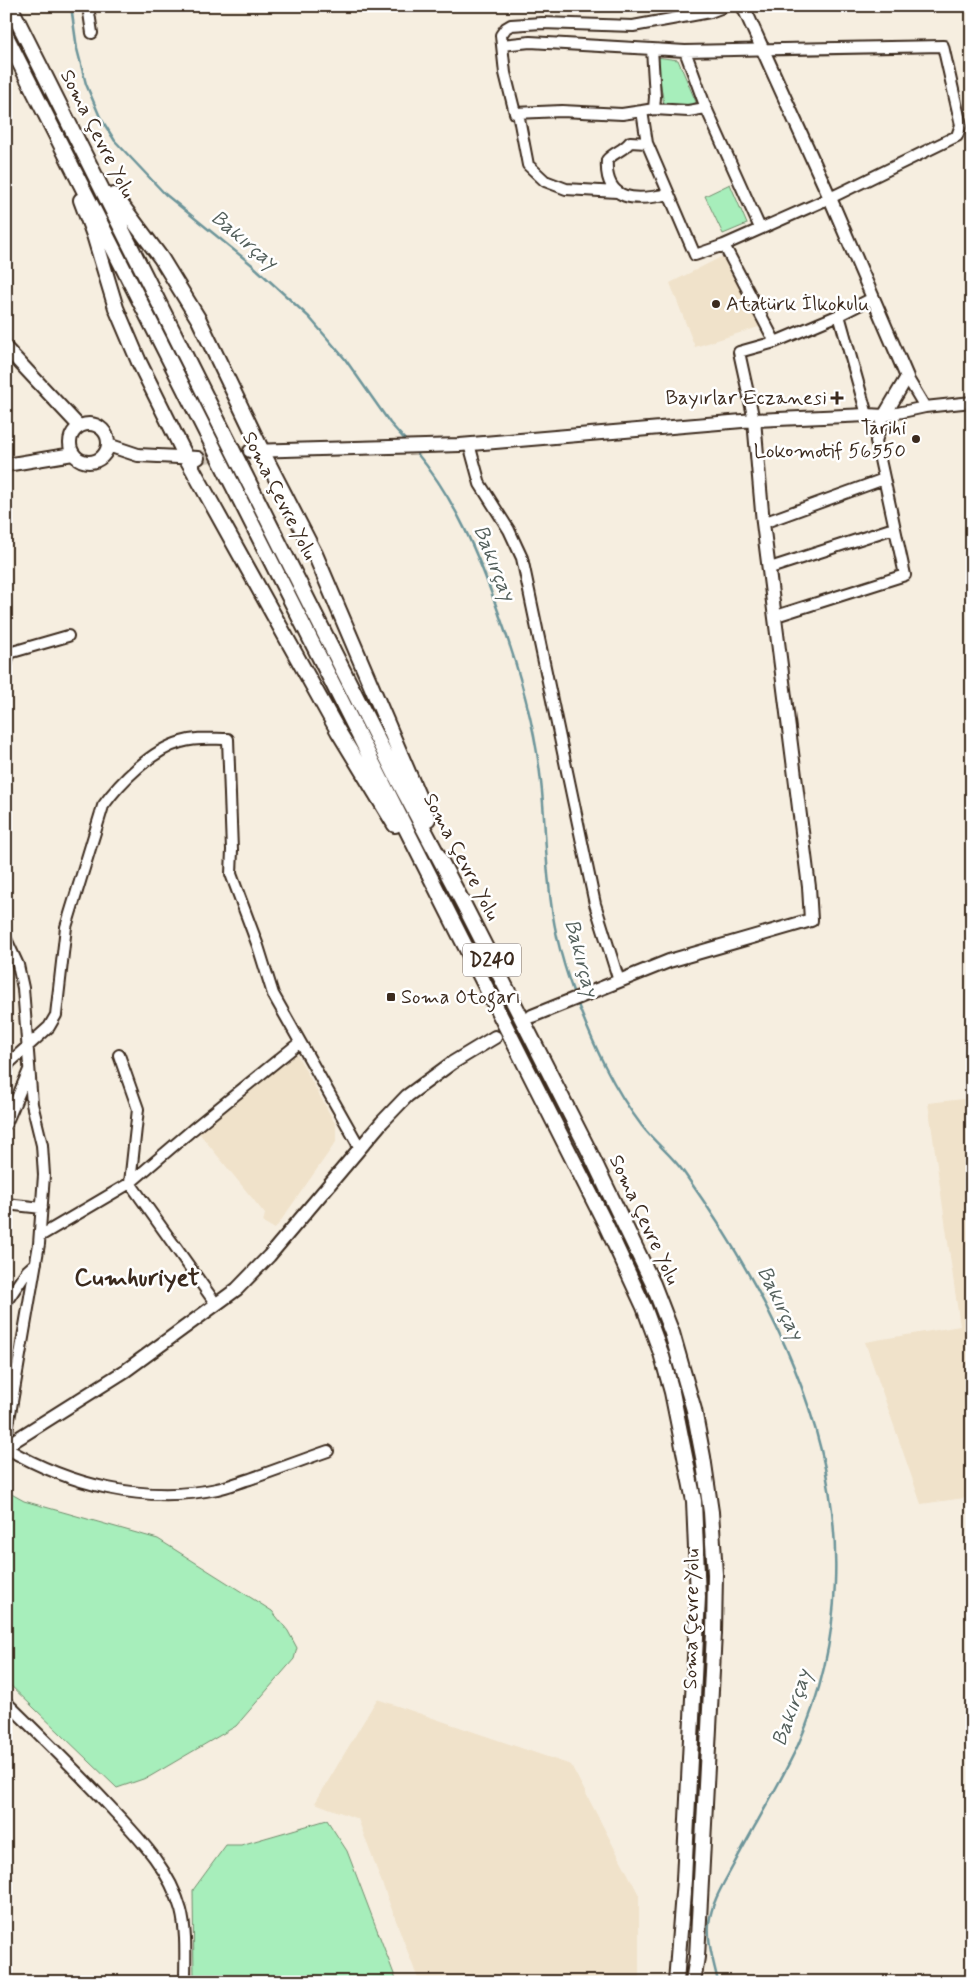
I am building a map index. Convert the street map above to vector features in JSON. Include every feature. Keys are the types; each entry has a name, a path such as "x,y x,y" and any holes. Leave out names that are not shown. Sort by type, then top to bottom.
{"highway":[{"name":"Soma Çevre Yolu","path":"10,6 399,782 463,903 589,1151 652,1284 672,1332 694,1410 704,1457 710,1503 715,1574 714,1633 697,1948 693,1982"},
{"name":"Soma Çevre Yolu","path":"6,36 626,1267 661,1353 672,1392 694,1501 698,1597 684,1880 676,1982"},
{"path":"51,125 94,234 116,308 139,362 193,458 338,731 449,913"},
{"path":"80,145 121,206 161,258 199,320 256,451 315,554 463,903"}],"main road":[{"path":"256,451 465,444 754,420 867,415 884,416 907,377 830,198 743,6"},
{"path":"6,348 79,426"},
{"path":"538,1014 669,961 811,920 809,887 763,523 754,420"},
{"path":"90,424 102,428 106,433 108,445 103,456 94,461 82,461 70,449 71,436 79,426 90,424"},
{"path":"108,445 138,454 193,458"},
{"path":"6,465 74,454"},
{"path":"6,1447 125,1371 237,1289 269,1256 360,1148 407,1096 452,1062 495,1037"}],"street":[{"path":"88,6 92,34"},
{"path":"706,108 688,111 654,109 622,114 562,110 515,113 512,105 501,35 511,25 534,23 633,26 710,12 726,6"},
{"path":"502,45 530,42 685,52 944,46 961,125 956,136 830,198 724,245 695,255 648,144 642,111"},
{"path":"652,49 654,109"},
{"path":"685,52 706,108 760,228"},
{"path":"518,113 528,165 546,181 566,189 617,192"},
{"path":"648,144 630,142 624,150 611,156 607,160 608,182 622,195 652,198 670,194"},
{"path":"724,245 775,342"},
{"path":"754,420 740,352 775,342 873,298"},
{"path":"838,315 867,415"},
{"path":"907,377 925,407"},
{"path":"776,616 905,575 876,441 884,416 925,407 972,402"},
{"path":"465,444 480,484 509,530 522,558 595,904 619,981"},
{"path":"763,523 884,479"},
{"path":"770,568 894,528"},
{"path":"6,666 8,652 68,636"},
{"path":"7,1065 49,1027 56,1015 66,927 103,806 115,790 151,757 180,742 197,739 228,739 232,850 230,874 258,946 273,994 360,1148"},
{"path":"6,939 18,965 23,988 32,1104 42,1145 44,1175 40,1236 6,1437"},
{"path":"40,1236 130,1183 299,1043"},
{"path":"119,1055 138,1109 130,1183 216,1304"},
{"path":"6,1124 29,1068"},
{"path":"6,1204 42,1208"},
{"path":"6,1302 27,1271 36,1263"},
{"path":"6,1447 33,1463 80,1482 137,1493 176,1495 218,1489 328,1451"},
{"path":"6,1702 88,1783 152,1852 180,1909 185,1934 185,1982"}],"shaded area":[{"name":"Atatürk İlkokulu","path":"729,253 765,325 695,347 670,283"},
{"path":"295,1051 336,1125 336,1142 275,1229 263,1222 265,1214 199,1133"},
{"path":"972,1098 972,1497 921,1504 865,1342 960,1326 928,1103"},
{"path":"377,1699 571,1765 639,1895 639,1982 419,1982 358,1819 315,1803"}],"green space":[{"path":"656,57 678,60 696,102 692,107 664,104"},
{"path":"730,184 747,224 723,234 705,196"},
{"path":"6,1491 24,1501 158,1539 272,1611 288,1631 297,1648 294,1659 236,1726 149,1777 117,1788 6,1681"},
{"path":"327,1820 347,1851 397,1982 194,1982 193,1890 226,1845 241,1845"}],"waterway":[{"name":"Bakırçay","path":"71,6 77,49 86,84 100,117 115,141 165,194 251,264 309,317 345,359 390,423 408,443"},
{"name":"Bakırçay","path":"415,451 442,488 474,549 491,592 519,676 535,739 552,912 561,954 574,994"},
{"name":"Bakırçay","path":"577,1002 597,1051 622,1097 642,1126 685,1174 745,1267 771,1316 794,1366 812,1419 826,1472 834,1527 834,1604 832,1624 819,1686 806,1726 791,1760 722,1885 713,1907 709,1923 709,1938 718,1982"}],"tunnel":[{"path":"198,458 250,451"}],"place":[{"name":"Atatürk İlkokulu","path":"716,304"},
{"name":"Bayırlar Eczanesi","path":"837,398"},
{"name":"Tarihi Lokomotif 56550","path":"916,439"},
{"name":"Soma Otogarı","path":"391,997"}],"district":[{"name":"Cumhuriyet","path":"137,1278"}]}
